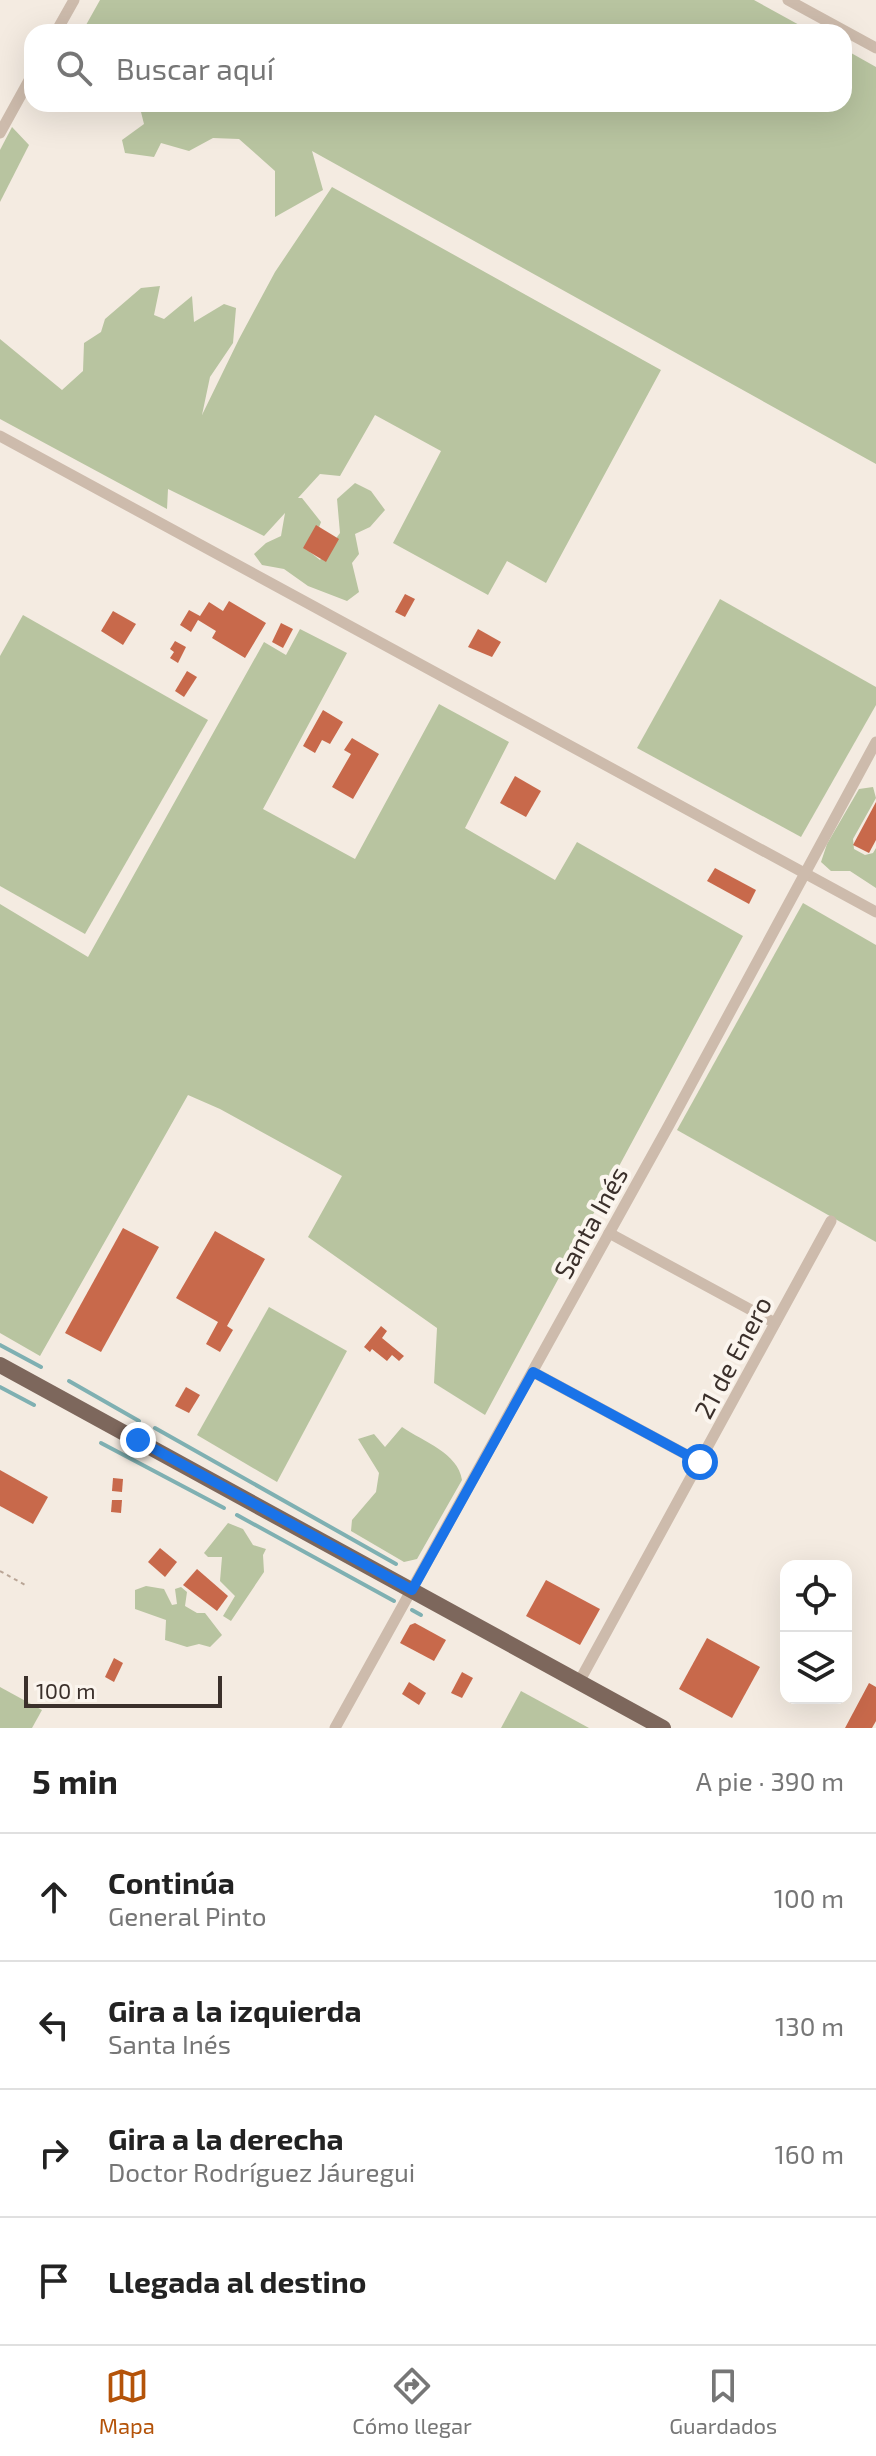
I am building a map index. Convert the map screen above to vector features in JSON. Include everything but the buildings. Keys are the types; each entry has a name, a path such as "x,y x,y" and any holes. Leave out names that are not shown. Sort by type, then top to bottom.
{"main road":[{"path":"0,1365 663,1728"}],"street":[{"path":"60,24 74,0"},
{"path":"788,0 832,24"},
{"path":"852,35 876,48"},
{"path":"0,133 24,90"},
{"path":"0,436 876,912"},
{"name":"Santa Inés","path":"335,1728 876,742"},
{"name":"21 de Enero","path":"579,1682 831,1221"},
{"path":"609,1233 775,1323"},
{"path":"533,1372 700,1462"}],"path":[{"path":"0,1571 27,1586"}],"green space":[{"path":"100,0 754,0 798,24 87,24"},
{"path":"852,54 876,67 876,464 312,151 323,190 275,217 275,171 239,139 213,138 189,151 161,143 154,157 125,153 122,140 144,124 141,112 852,112"},
{"path":"12,127 29,145 0,202 0,150"},
{"path":"332,187 661,370 546,583 507,561 488,595 393,543 441,451 375,415 340,476 320,474 298,498 302,498 321,522 310,552 320,560 340,533 337,499 355,483 371,491 385,510 370,527 355,534 359,554 352,563 359,592 347,601 308,586 284,569 262,565 254,554 266,543 281,536 285,513 264,536 168,489 167,509 0,419 0,339 62,390 83,371 84,343 101,332 105,319 141,288 160,286 154,315 164,319 192,296 194,322 224,304 236,308 233,343 210,377 202,415 275,272"},
{"path":"720,599 876,687 876,705 801,837 637,748"},
{"path":"23,615 208,720 85,934 0,886 0,656"},
{"path":"300,629 347,653 263,809 355,859 439,704 509,742 465,828 555,880 577,842 743,936 485,1415 434,1383 437,1328 308,1237 342,1176 220,1109 188,1095 40,1356 0,1333 0,904 88,957 264,642 286,655"},
{"path":"873,787 876,798 853,839 854,849 865,855 873,853 876,848 876,888 850,871 831,871 821,862 827,844 859,789"},
{"path":"803,903 876,945 876,1242 677,1130"},
{"path":"269,1307 347,1351 277,1482 197,1435"},
{"path":"402,1427 447,1455 454,1462 462,1480 417,1559 404,1562 351,1531 352,1520 376,1492 379,1473 358,1439 374,1434 385,1447"},
{"path":"228,1523 243,1529 253,1545 266,1549 263,1555 264,1572 231,1621 223,1616 235,1596 220,1581 222,1557 208,1557 204,1553"},
{"path":"146,1586 164,1589 172,1605 177,1604 175,1589 181,1587 187,1592 185,1606 197,1613 205,1613 222,1635 210,1647 199,1644 187,1647 165,1640 166,1620 135,1609 135,1590"},
{"path":"0,1687 42,1710 32,1728 0,1728"},
{"path":"521,1691 589,1728 501,1728"}],"waterway":[{"path":"0,1345 41,1367"},
{"path":"69,1381 139,1421"},
{"path":"0,1387 34,1405"},
{"path":"155,1428 396,1564"},
{"path":"101,1443 224,1508"},
{"path":"237,1515 394,1601"},
{"path":"412,1610 421,1615"}],"route":[{"path":"138,1440 412,1590 533,1372 700,1462"}]}
